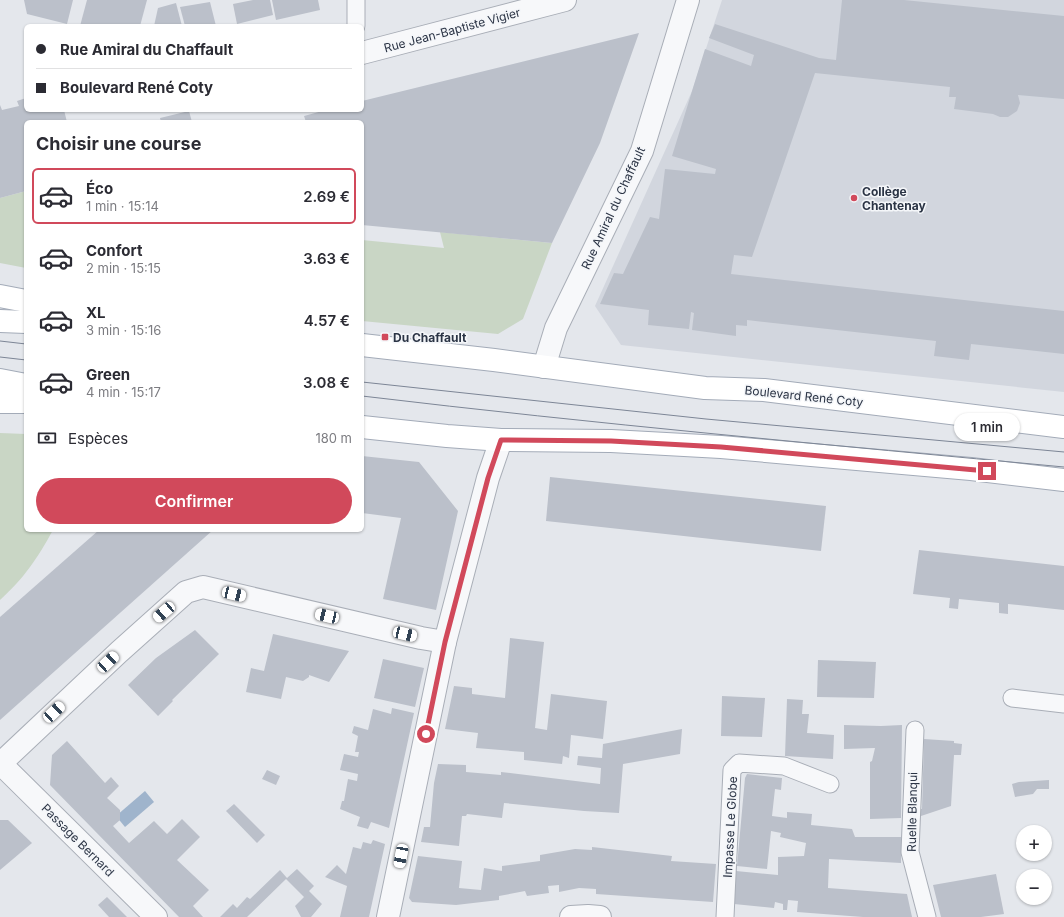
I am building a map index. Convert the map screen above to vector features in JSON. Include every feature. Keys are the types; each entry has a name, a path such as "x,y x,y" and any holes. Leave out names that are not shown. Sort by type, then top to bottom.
{"main road":[{"path":"0,296 24,301"},
{"path":"0,321 24,322"},
{"name":"Boulevard René Coty","path":"364,345 705,388 764,390 1064,427"},
{"path":"0,380 24,385"},
{"path":"0,402 24,402"},
{"path":"364,427 501,440 611,441 721,447 971,469 1064,480"}],"street":[{"name":"Rue Jean-Baptiste Vigier","path":"364,52 565,0"},
{"name":"Rue Amiral du Chaffault","path":"544,367 556,328 642,151 688,0"},
{"path":"388,917 445,642 488,478 501,440"},
{"path":"0,763 186,592 203,587 421,638 445,642"},
{"name":"Passage Bernard","path":"0,763 156,917"},
{"path":"571,917 600,917"}],"lane":[{"path":"356,0 356,24"},
{"path":"1012,698 1064,704"},
{"name":"Ruelle Blanqui","path":"914,730 910,852 927,917"},
{"name":"Impasse Le Globe","path":"726,917 732,770 739,763 784,766 830,784"}],"shaded area":[{"name":"Collège Chantenay","path":"722,0 1064,0 1064,392 621,345 595,306 692,91"}],"green space":[{"path":"24,192 24,268 0,263 0,198"},
{"path":"440,232 552,243 523,319 498,334 364,321 364,240 444,248"},
{"path":"0,433 24,434 24,532 52,532 30,567 0,600"}],"water":[{"path":"145,791 154,802 125,827 116,816"}],"building":[{"path":"24,0 73,0 67,24 27,14"},
{"path":"87,0 147,0 141,24 81,24"},
{"path":"253,0 270,0 273,15 237,24 233,4"},
{"path":"272,0 318,0 320,10 276,20"},
{"path":"842,0 904,0 1064,16 1064,99 1018,95 1020,103 1017,111 1008,117 1000,117 993,114 954,109 956,97 949,97 950,87 815,73 752,257 734,255 731,274 1064,311 1064,354 971,344 969,360 934,356 936,341 747,320 747,326 736,325 736,336 692,330 694,313 691,312 689,329 648,325 649,310 600,304 614,273 623,274 650,217 659,219 665,169 715,174 716,169 672,156 705,49 751,66 754,55 709,38 715,24 819,58 836,60"},
{"path":"210,2 216,24 184,24 180,7"},
{"path":"176,3 181,24 154,24 158,8"},
{"path":"639,33 600,143 552,243 364,225 364,120 305,120 304,116 319,112 364,112 364,101"},
{"path":"24,99 24,112 64,112 66,120 24,120 24,192 0,198 0,105 2,110 19,106 17,101"},
{"path":"189,112 191,120 160,120 160,118"},
{"path":"364,456 419,462 458,511 436,610 383,599 401,518 364,513"},
{"path":"550,477 826,506 821,551 546,521"},
{"path":"97,532 211,532 0,720 0,617"},
{"path":"919,550 1064,566 1064,610 1008,604 1008,614 999,613 999,603 959,599 958,609 949,608 950,598 913,594"},
{"path":"195,630 219,654 172,700 173,701 158,716 128,685 156,658"},
{"path":"273,634 349,651 329,682 309,675 309,677 303,681 286,677 281,699 246,692 251,668 264,671"},
{"path":"510,638 544,642 535,728 547,730 551,694 607,701 603,739 571,735 569,758 563,756 562,764 524,760 524,752 476,748 478,733 445,729 454,686 472,688 472,694 505,698"},
{"path":"383,659 424,668 415,707 374,698"},
{"path":"818,660 876,662 874,698 817,697"},
{"path":"722,696 765,698 762,737 721,736"},
{"path":"787,699 803,700 802,714 809,714 807,733 834,735 833,759 785,756"},
{"path":"392,708 414,713 389,828 371,822 368,829 357,826 360,817 340,809 342,801 344,801 348,779 357,781 358,774 340,770 344,754 358,757 359,752 355,752 358,736 352,733 354,726 368,730 373,709 391,714"},
{"path":"844,725 902,725 901,818 870,819 870,762 872,761 875,748 844,749"},
{"path":"682,729 680,754 623,764 619,813 504,803 502,818 467,814 466,816 462,816 459,846 421,842 424,827 430,827 434,783 438,764 466,765 466,772 501,775 501,772 600,784 601,768 577,765 578,756 602,758 603,744"},
{"path":"924,739 954,741 954,743 962,744 961,755 954,755 951,806 918,817 916,809 922,809"},
{"path":"67,741 105,783 111,777 119,786 107,798 120,810 120,820 113,826 129,843 154,821 167,834 182,819 200,837 177,860 209,890 193,906 203,917 179,917 50,785 52,755"},
{"path":"267,770 280,776 276,785 262,779"},
{"path":"747,774 782,778 781,790 775,789 772,816 787,818 787,812 812,814 811,825 852,829 855,837 901,837 901,863 829,859 828,888 907,894 912,917 863,917 797,912 798,901 788,900 787,910 783,910 783,904 775,902 774,908 734,904 736,871 778,875 778,857 804,856 806,843 780,837 781,833 771,831 767,869 737,866 745,778"},
{"path":"1049,780 1049,789 1037,789 1033,794 1015,797 1012,784 1019,782"},
{"path":"234,804 265,835 257,843 226,811"},
{"path":"0,820 8,820 32,843 0,870"},
{"path":"373,840 385,844 369,917 340,917 347,886 325,877 337,865 346,874 353,847 361,849 363,842 371,844"},
{"path":"592,847 672,856 671,861 716,864 713,902 596,894 596,889 579,888 559,892 559,885 548,886 549,893 527,896 525,891 499,896 499,900 456,905 412,902 409,898 418,856 462,861 459,888 481,890 484,868 502,871 502,866 540,861 540,855 575,849 592,850"},
{"path":"297,869 314,886 309,891 322,904 311,917 301,917 295,906 304,897 286,879 247,917 220,917 233,904 237,908 247,897 250,899 280,870 287,878"},
{"path":"996,874 1004,914 981,917 941,917 933,885"},
{"path":"107,897 127,917 109,917 98,905"}],"tram line":[{"path":"0,341 24,344"},
{"path":"0,357 24,360"},
{"path":"364,382 706,419 1064,452"},
{"path":"364,396 625,425 1064,467"}],"place":[{"name":"Collège Chantenay","path":"854,198"},
{"name":"Du Chaffault","path":"385,337"}],"route":[{"path":"426,734 445,642 488,478 501,440 611,441 721,447 987,471"}]}
